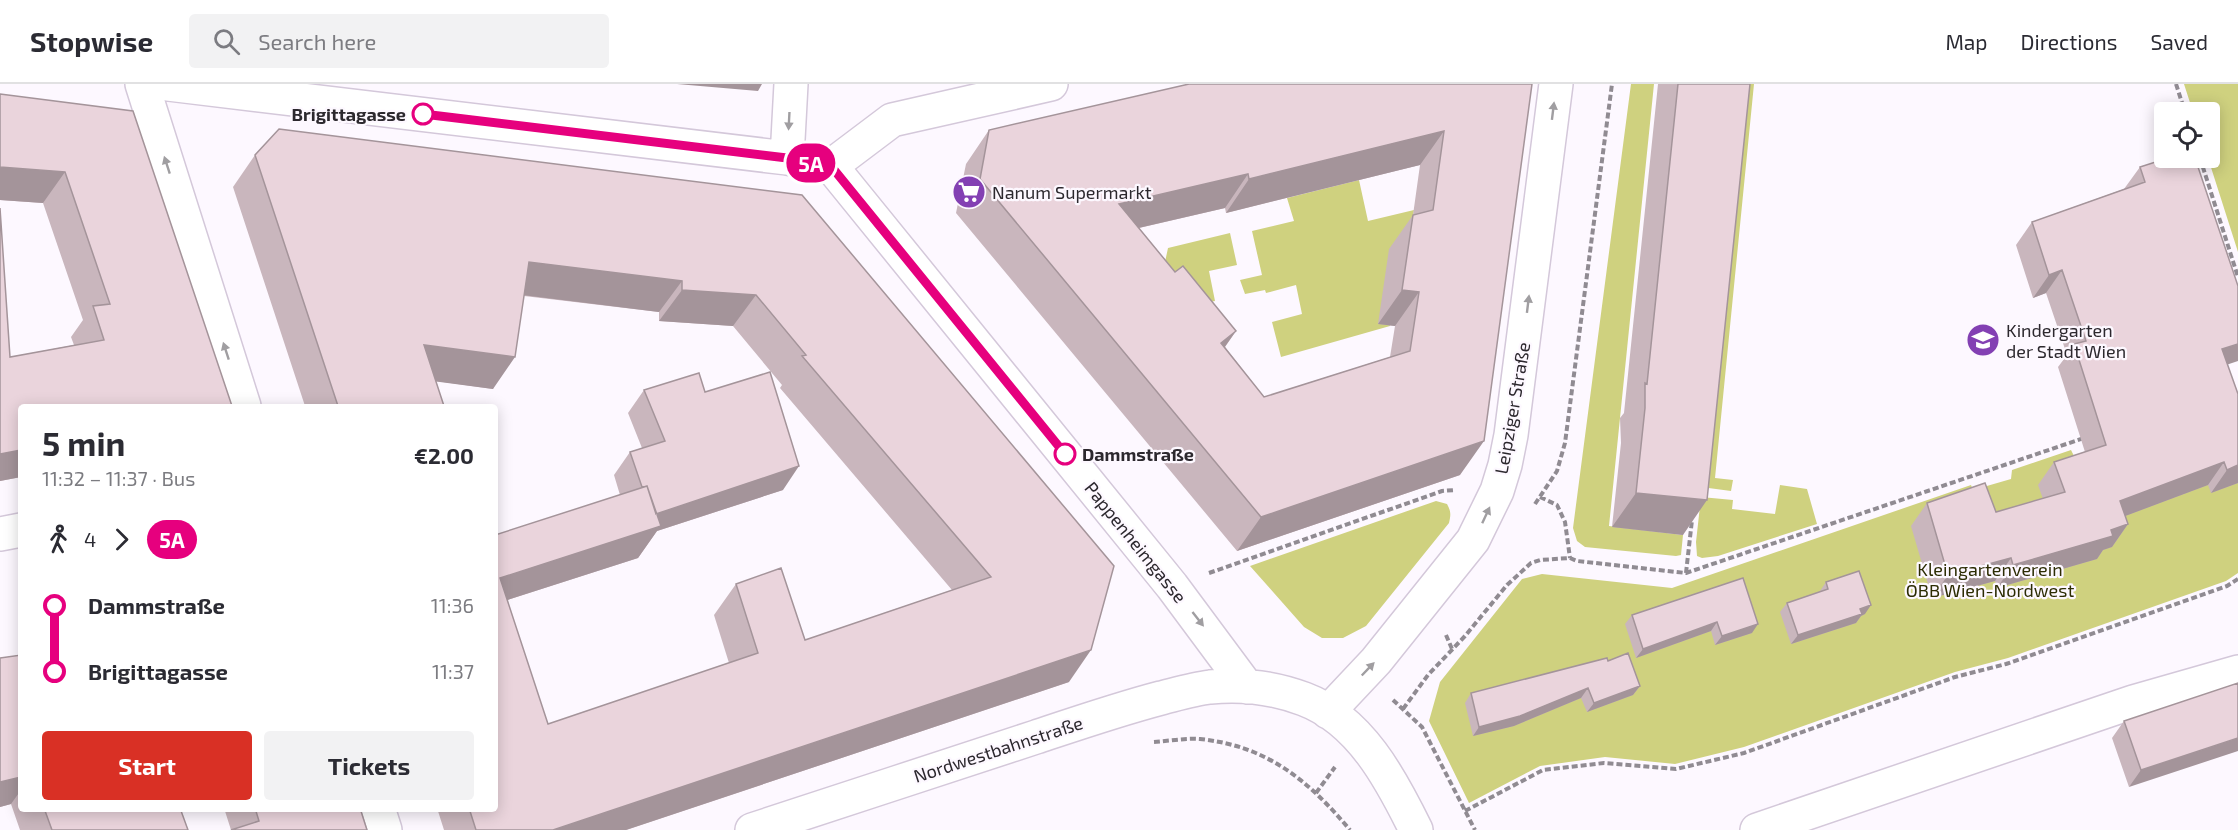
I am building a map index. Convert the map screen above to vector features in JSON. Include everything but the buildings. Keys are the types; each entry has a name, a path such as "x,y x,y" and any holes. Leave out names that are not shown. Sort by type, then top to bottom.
{"street":[{"path":"142,84 243,404"},
{"path":"168,84 787,158 831,166 892,120 1051,84"},
{"path":"787,158 790,84"},
{"name":"Leipziger Straße","path":"1328,712 1376,661 1473,540 1497,491 1511,435 1556,84"},
{"name":"Pappenheimgasse","path":"831,166 1172,586 1247,687"},
{"path":"0,534 18,531"},
{"path":"1757,830 2133,702 2238,672"},
{"name":"Nordwestbahnstraße","path":"752,830 1129,706 1210,687 1247,687"},
{"path":"1247,687 1277,691 1305,699 1328,712 1358,736 1374,755 1416,830"},
{"path":"379,812 385,830"}],"path":[{"path":"1570,558 1565,522 1557,505 1541,497 1557,471 1565,443 1612,84"},
{"path":"2176,84 2182,102"},
{"path":"2203,168 2238,277"},
{"path":"1403,709 1428,675 1465,636 1507,585 1531,562 1570,558 1577,561 1686,573 2092,435"},
{"path":"1172,586 1442,491 1469,488 1497,491"},
{"path":"1686,573 1692,513"},
{"path":"1465,811 1543,770 1604,763 1676,769 1744,753 1955,677 2006,664 2227,586 2238,579"},
{"path":"1451,628 1445,637 1452,649"},
{"path":"1390,696 1422,728 1475,830"},
{"path":"1152,742 1198,739 1239,746 1258,753 1297,776 1334,810 1350,830"}],"green space":[{"path":"1631,84 1654,84 1609,526 1683,535 1681,555 1676,556 1585,547 1577,541 1573,528"},
{"path":"1742,84 1754,84 1715,478 1733,480 1731,491 1701,487"},
{"path":"2184,84 2238,84 2238,252 2211,168 2220,168 2220,102 2190,102"},
{"path":"1359,180 1368,221 1414,210 1409,244 1390,326 1281,357 1272,322 1302,314 1296,285 1266,293 1265,290 1245,294 1240,280 1262,275 1252,231 1294,221 1287,198"},
{"path":"1230,233 1237,265 1209,271 1215,301 1200,304 1165,262 1168,248"},
{"name":"Kleingartenverein ÖBB Wien-Nordwest","path":"2238,400 2238,573 2226,581 2008,658 1955,672 1744,747 1675,764 1605,757 1540,766 1469,803 1429,721 1440,682 1522,579 1542,574 1672,588 1971,485 1973,490 2011,479 2012,470 2071,450 2074,456"},
{"path":"1780,485 1807,489 1817,524 1718,556 1702,558 1697,556 1696,542 1701,497 1733,500 1732,509 1775,514"},
{"path":"1436,501 1447,504 1450,513 1449,523 1366,626 1343,638 1322,638 1304,627 1250,566"}],"bus line":[{"name":"5A","path":"423,114 787,158 831,166 1065,454"}],"place":[{"name":"Brigittagasse","path":"423,114"},
{"name":"Nanum Supermarkt","path":"969,192"},
{"name":"Kindergarten der Stadt Wien","path":"1983,340"},
{"name":"Dammstraße","path":"1065,454"}]}
